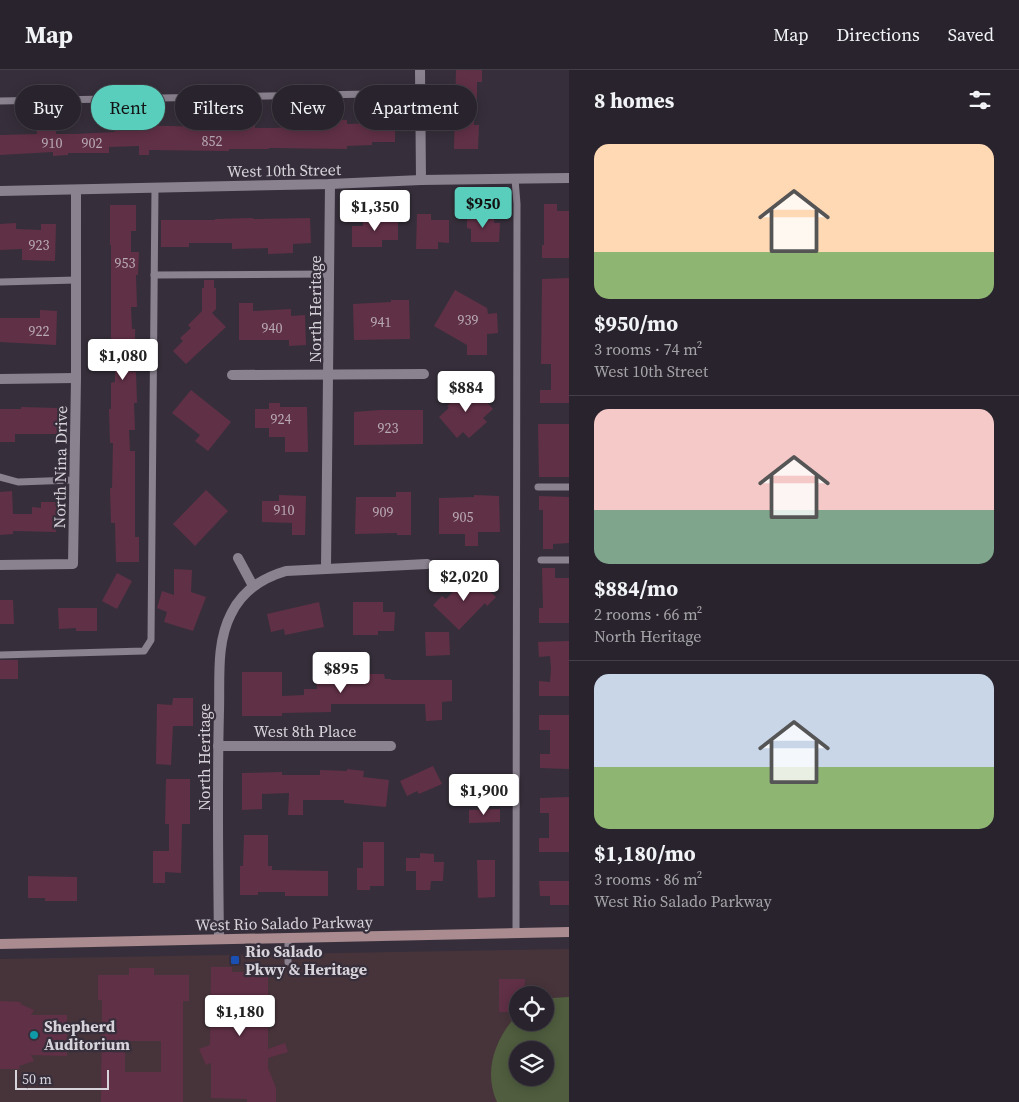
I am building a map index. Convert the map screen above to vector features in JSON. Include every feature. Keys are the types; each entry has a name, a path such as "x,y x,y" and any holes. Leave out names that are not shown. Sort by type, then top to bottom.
{"main road":[{"name":"West Rio Salado Parkway","path":"0,944 569,932"}],"street":[{"path":"420,70 421,85"},
{"path":"421,130 421,180"},
{"name":"West 10th Street","path":"0,191 569,178"},
{"name":"North Heritage","path":"326,568 330,184"},
{"name":"North Nina Drive","path":"0,565 73,564 76,378 76,190"},
{"name":"North Heritage","path":"232,375 424,374"},
{"path":"0,379 76,378"},
{"path":"238,558 253,586"},
{"name":"North Heritage","path":"219,939 218,746 220,658 223,633 231,614 240,599 253,586 271,575 286,571 427,564"},
{"name":"West 8th Place","path":"218,746 391,746"}],"lane":[{"path":"0,101 354,94"},
{"path":"515,179 516,933"},
{"path":"0,655 144,651 151,640 155,188"},
{"path":"154,275 330,274"},
{"path":"0,282 76,280"},
{"path":"0,477 18,482 74,480"},
{"path":"538,488 569,487"},
{"path":"541,560 569,560"},
{"path":"288,938 288,962"}],"shaded area":[{"path":"569,949 569,1102 0,1102 0,959"}],"green space":[{"path":"569,997 569,1102 497,1102 491,1079 491,1067 497,1045 509,1024 509,1031 554,1031 554,998"}],"building":[{"path":"456,70 482,70 482,82 477,82 477,85 456,85"},
{"path":"344,120 347,120 347,124 354,124 354,130 395,130 395,142 372,142 372,145 347,146 347,149 149,150 149,155 139,155 139,146 109,147 109,153 68,153 68,155 53,156 53,152 0,155 0,135 37,134 37,130 56,130 56,134 75,134 115,132 115,130 165,130 165,126 175,126 175,130 262,130 262,128 272,128 272,130 344,130"},
{"path":"477,125 479,125 478,149 454,149 454,130 477,130"},
{"path":"544,204 557,204 557,211 569,211 569,258 542,258 542,245 544,245"},
{"path":"110,205 136,205 136,231 131,231 131,252 139,252 138,275 136,275 137,307 131,307 132,329 135,329 135,350 130,350 131,372 136,372 137,403 134,403 135,430 129,430 130,451 135,451 135,537 139,537 139,562 116,562 115,523 111,523 110,488 112,488 113,443 110,443 109,409 111,409 111,383 115,382 115,363 111,363"},
{"path":"417,214 431,214 431,220 449,220 449,243 438,242 438,249 416,249"},
{"path":"467,215 494,216 494,223 500,223 499,242 471,242 471,229 467,228"},
{"path":"363,216 398,217 398,240 382,240 382,247 352,247 352,226 363,226"},
{"path":"310,218 311,243 293,244 293,253 268,254 268,248 232,249 232,243 189,243 189,247 161,247 161,220"},
{"path":"16,223 16,229 41,230 41,224 56,224 55,261 22,260 22,249 0,250 0,224"},
{"path":"569,278 569,403 540,403 540,390 551,390 551,364 541,364 542,279"},
{"path":"204,280 214,280 216,309 212,313 226,327 186,364 173,351 183,341 180,338 191,328 188,325 202,311"},
{"path":"455,290 487,308 488,314 497,313 498,333 487,334 487,355 467,355 467,345 434,326"},
{"path":"391,300 409,300 410,339 354,340 353,304 391,302"},
{"path":"239,303 253,303 253,311 291,309 291,316 305,315 306,345 289,346 289,340 239,340"},
{"path":"40,310 57,311 56,345 0,342 0,318 40,318"},
{"path":"471,385 493,409 483,418 487,422 469,438 463,432 457,438 439,417 449,408 447,406"},
{"path":"191,390 231,422 208,451 195,441 200,435 172,413"},
{"path":"269,403 280,403 280,407 307,407 308,452 285,452 285,437 269,437 269,428 255,428 255,409 269,409"},
{"path":"21,407 58,408 58,434 15,434 15,442 0,442 0,409 21,409"},
{"path":"423,410 423,444 354,445 354,412"},
{"path":"538,424 569,424 569,477 539,477"},
{"path":"206,490 228,511 195,546 173,524"},
{"path":"12,491 13,514 32,514 32,507 41,508 41,502 57,502 56,532 13,531 13,534 0,535 0,492"},
{"path":"396,492 411,492 411,535 397,535 397,533 355,534 356,497 396,497"},
{"path":"279,495 306,496 305,535 292,535 292,523 262,522 262,501 279,501"},
{"path":"474,495 499,496 500,532 478,532 478,546 465,546 465,534 439,534 439,498 474,497"},
{"path":"539,496 569,497 569,543 553,544 553,549 543,549 543,510 539,510"},
{"path":"542,568 555,568 555,578 569,578 569,623 539,623 539,608 543,608"},
{"path":"174,569 192,570 191,592 206,597 193,631 164,622 167,612 157,608 162,591 174,595"},
{"path":"117,573 132,581 117,609 102,601"},
{"path":"470,574 496,597 487,606 485,603 459,630 433,605 442,596 446,599"},
{"path":"0,600 13,600 14,624 0,624"},
{"path":"319,602 324,627 285,635 284,629 271,632 267,614"},
{"path":"353,602 383,602 383,612 395,612 394,631 378,631 378,635 353,635"},
{"path":"58,608 97,608 97,631 76,631 76,628 59,629"},
{"path":"425,632 449,632 450,655 426,656"},
{"path":"569,641 569,696 539,696 539,681 550,682 551,669 550,656 539,657 538,642"},
{"path":"0,660 18,660 18,679 0,679"},
{"path":"242,672 282,672 282,696 304,695 304,689 317,689 316,679 351,679 351,674 384,674 385,679 391,680 452,680 452,701 442,702 442,720 426,721 425,704 331,704 331,712 282,713 282,716 242,716"},
{"path":"173,698 193,698 193,726 173,726 171,765 156,764 157,704 172,705"},
{"path":"539,715 569,715 569,769 540,768 540,754 550,754 550,730 539,730"},
{"path":"433,766 442,784 419,794 417,791 407,796 400,781"},
{"path":"347,769 364,771 363,777 389,780 386,807 344,803 344,800 303,800 303,815 288,815 289,793 262,794 262,809 242,810 242,773 282,772 282,775 320,775 320,770 347,771"},
{"path":"166,779 190,779 190,824 182,824 181,873 165,872 165,883 153,883 153,851 169,851 169,824 165,824"},
{"path":"569,797 569,852 539,852 539,838 549,838 549,813 540,813 540,798"},
{"path":"500,809 500,822 469,823 469,810"},
{"path":"244,835 268,835 268,866 272,866 272,870 328,871 328,896 285,896 285,892 258,892 258,895 240,895 240,866 243,866"},
{"path":"363,842 384,842 384,886 370,886 370,890 357,890 357,868 363,868"},
{"path":"420,853 434,854 434,862 444,862 443,881 431,881 430,890 416,890 416,871 406,871 406,858 420,858"},
{"path":"477,860 495,860 495,897 478,898"},
{"path":"28,876 77,877 77,901 45,901 45,898 28,898"},
{"path":"539,881 569,881 569,905 550,905 550,896 540,896"},
{"path":"211,967 232,967 232,972 268,972 268,1049 285,1043 288,1052 268,1058 268,1068 276,1088 276,1102 247,1102 247,1099 211,1098 211,1063 206,1065 199,1049 210,1045"},
{"path":"129,968 154,968 154,975 189,975 189,1001 183,1001 183,1102 101,1102 102,1000 98,1000 98,975 129,975","holes":["125,1041 161,1041 161,1072 125,1072"]},
{"path":"499,979 525,979 525,986 509,986 509,1012 499,1012"},
{"name":"Shepherd Auditorium","path":"0,1001 21,1002 20,1004 34,1010 31,1015 67,1015 67,1056 31,1055 34,1061 19,1066 20,1069 0,1069"}],"place":[{"name":"Rio Salado Pkwy & Heritage","path":"235,960"},
{"name":"Shepherd Auditorium","path":"34,1035"}]}
